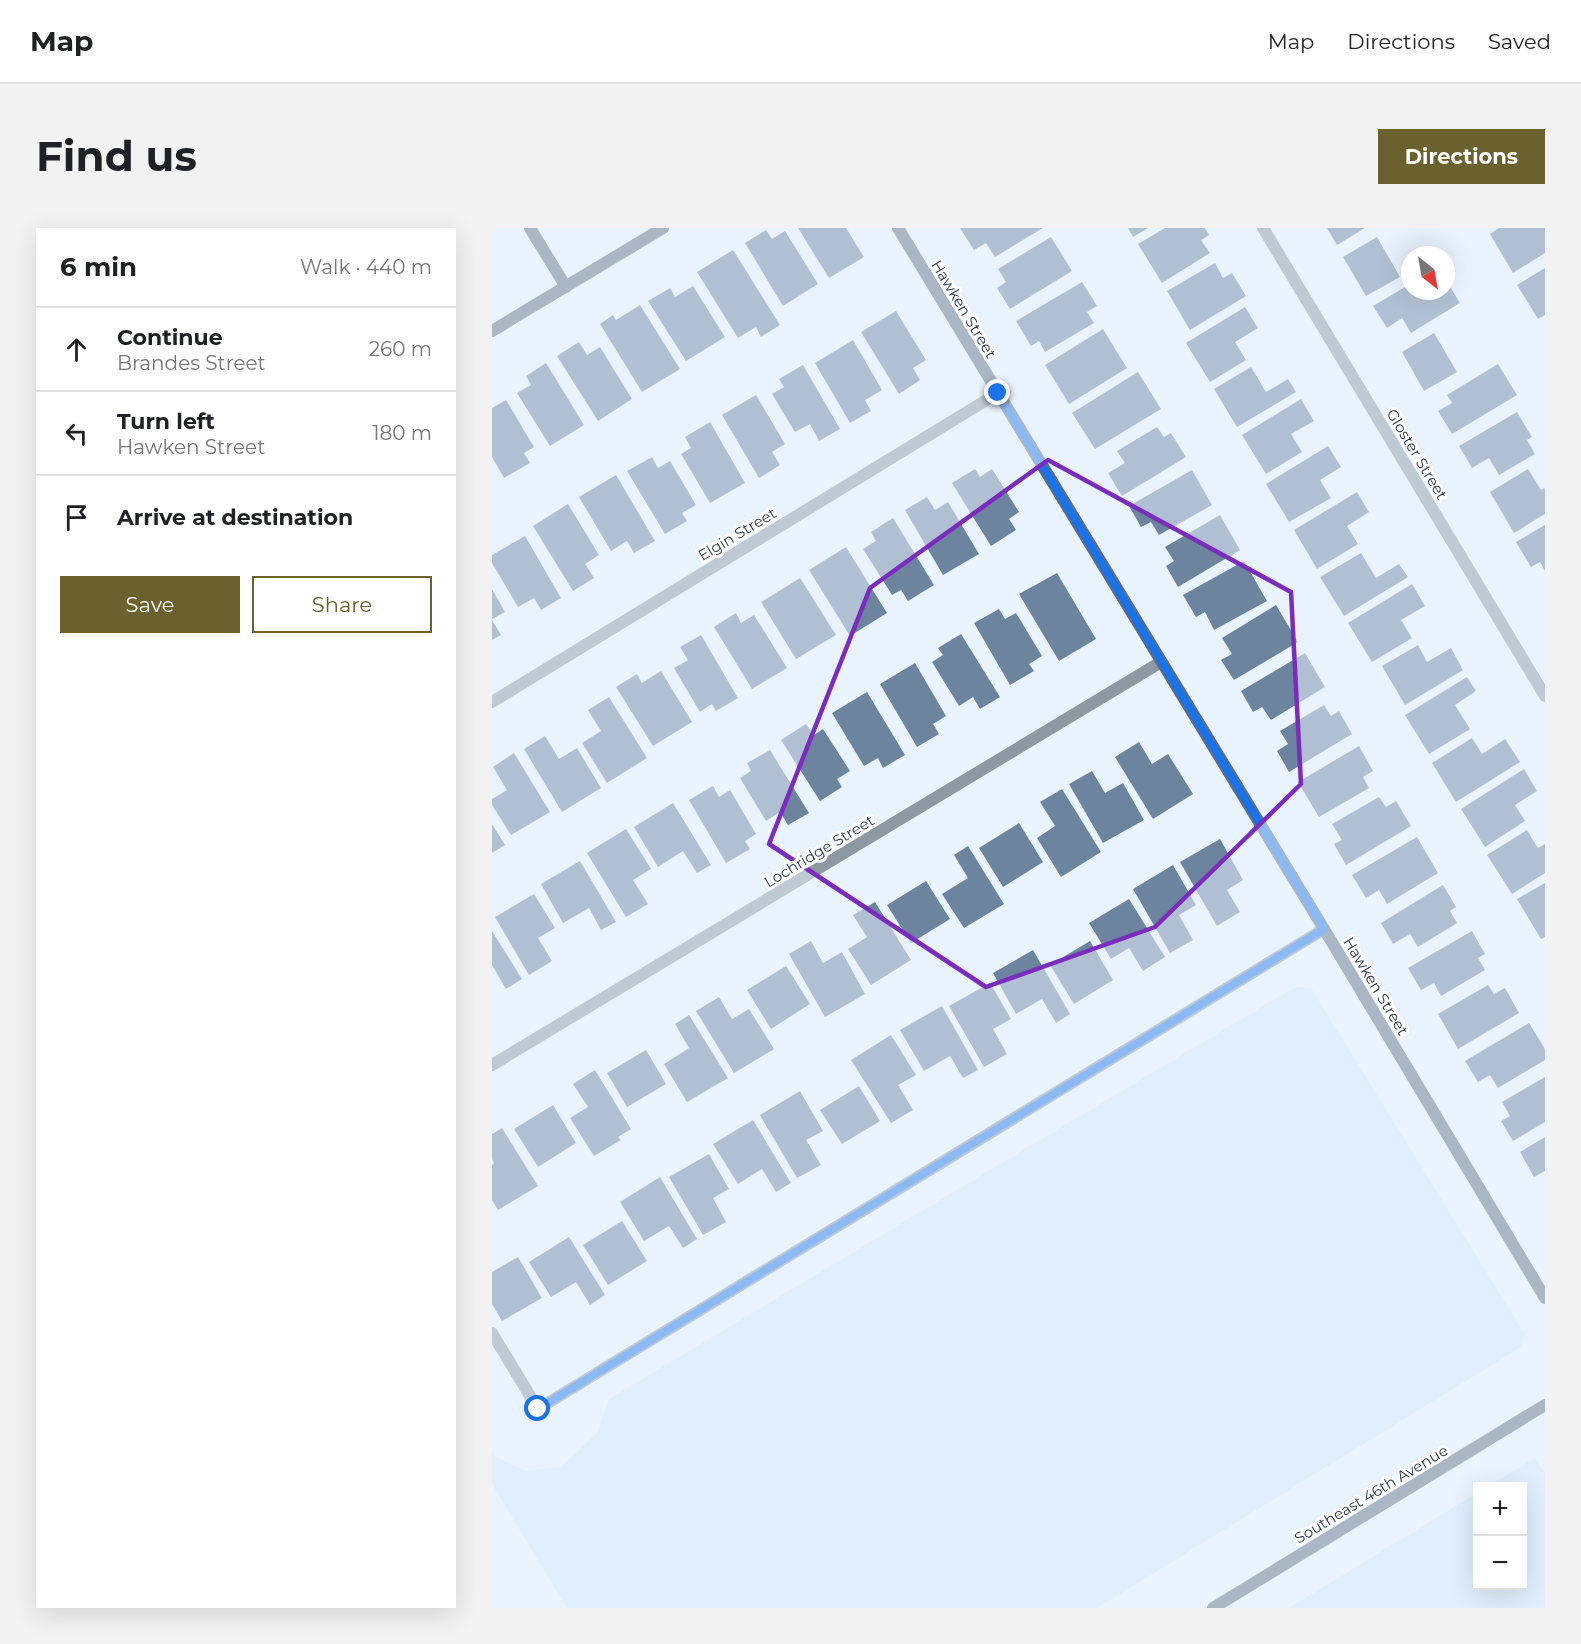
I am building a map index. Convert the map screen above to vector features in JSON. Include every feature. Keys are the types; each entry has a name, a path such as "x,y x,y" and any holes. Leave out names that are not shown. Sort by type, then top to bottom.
{"street":[{"path":"530,228 566,287"},
{"path":"492,331 663,228"},
{"name":"Hawken Street","path":"898,228 1324,929 1545,1298"},
{"name":"Gloster Street","path":"1263,228 1545,696"},
{"name":"Elgin Street","path":"492,702 998,393"},
{"name":"Lochridge Street","path":"492,1065 1161,662"},
{"path":"492,1333 538,1409 1324,929"},
{"name":"Southeast 46th Avenue","path":"1213,1608 1545,1405"}],"highlighted area":[{"path":"1048,460 1291,592 1301,784 1155,927 986,987 769,844 870,588"}],"shaded area":[{"path":"1295,987 1311,988 1524,1333 1521,1347 1097,1608 567,1608 492,1484 492,1453 525,1471 561,1467 597,1433 609,1399"},
{"path":"1535,1458 1545,1474 1545,1608 1289,1608 1473,1495 1473,1590 1527,1590 1527,1482 1495,1482"}],"building":[{"path":"798,228 846,228 864,257 829,278"},
{"path":"960,228 1043,228 995,257 986,243 974,250"},
{"path":"1128,228 1148,228 1133,237"},
{"path":"1165,228 1205,228 1209,235 1201,240 1210,253 1162,283 1138,244"},
{"path":"1327,228 1365,228 1337,245"},
{"path":"1499,228 1545,228 1545,253 1513,273 1490,234"},
{"path":"766,230 772,239 785,231 818,284 783,306 745,243"},
{"path":"1051,237 1072,271 1010,309 997,288 1006,282 998,269"},
{"path":"1377,237 1400,277 1366,296 1343,257"},
{"path":"733,250 780,325 761,337 756,327 738,338 697,272"},
{"path":"1215,263 1223,278 1232,273 1246,296 1190,330 1167,291"},
{"path":"1545,268 1545,315 1538,319 1517,285"},
{"path":"1082,282 1097,306 1087,312 1094,323 1045,352 1039,341 1031,346 1016,321"},
{"path":"693,286 725,337 686,361 648,301 670,288 675,297"},
{"path":"1401,289 1401,300 1455,300 1455,295 1460,303 1411,333 1402,318 1387,328 1373,306"},
{"path":"640,305 680,369 642,392 600,324 613,315 616,320"},
{"path":"1245,307 1258,328 1235,342 1246,360 1210,382 1186,343"},
{"path":"896,311 926,360 913,368 920,380 899,394 861,332"},
{"path":"1103,329 1127,368 1069,404 1045,365"},
{"path":"1434,333 1457,372 1424,391 1402,352"},
{"path":"853,340 882,390 865,400 871,411 850,423 815,363"},
{"path":"579,342 587,355 600,347 632,399 598,421 557,356"},
{"path":"546,363 584,425 550,446 517,393 531,385 526,376"},
{"path":"1498,364 1517,395 1452,434 1438,411 1452,403 1447,395"},
{"path":"803,365 840,429 819,441 810,424 795,432 772,394 784,387 779,379"},
{"path":"1251,367 1266,392 1288,379 1296,392 1237,427 1214,389"},
{"path":"1138,372 1161,409 1095,449 1072,413"},
{"path":"756,395 785,444 772,452 780,465 759,478 722,415"},
{"path":"1301,399 1314,421 1291,434 1302,452 1266,474 1242,435"},
{"path":"506,400 534,447 524,453 530,463 504,478 492,457 492,408"},
{"path":"1517,412 1532,437 1527,440 1535,454 1499,475 1489,458 1472,468 1459,446"},
{"path":"710,422 745,483 710,503 681,454 691,448 685,437"},
{"path":"1157,427 1164,437 1171,433 1186,457 1122,496 1108,473 1125,463 1117,451"},
{"path":"1328,446 1341,467 1320,480 1331,498 1289,522 1266,484"},
{"path":"652,457 658,468 670,461 696,505 682,513 687,521 665,534 627,471"},
{"path":"975,469 980,477 992,469 1019,512 1009,519 1016,530 991,546 952,483"},
{"path":"1528,469 1541,490 1545,488 1545,514 1514,533 1490,492"},
{"path":"1192,470 1212,505 1159,535 1151,522 1141,527 1129,506"},
{"path":"616,475 655,541 634,553 627,541 611,551 579,497"},
{"path":"1357,492 1369,512 1347,526 1358,544 1317,569 1294,530"},
{"path":"927,497 935,510 948,502 979,554 943,575 905,510"},
{"path":"568,504 599,555 585,564 594,578 573,591 533,526"},
{"path":"1220,515 1240,550 1178,587 1166,566 1174,561 1165,547"},
{"path":"893,518 934,585 908,601 901,590 892,595 863,549 876,541 871,532"},
{"path":"1545,525 1545,571 1540,562 1531,567 1516,542"},
{"path":"525,536 561,598 541,610 534,598 518,607 492,563 492,555"},
{"path":"846,547 887,613 850,636 809,570"},
{"path":"1361,553 1376,578 1399,564 1408,577 1344,616 1320,577"},
{"path":"1244,561 1267,601 1214,630 1205,612 1196,617 1183,595"},
{"path":"1057,573 1096,639 1059,661 1019,594"},
{"path":"800,578 836,635 796,659 761,602"},
{"path":"1412,584 1425,606 1401,620 1412,638 1372,662 1348,623"},
{"path":"492,589 505,612 492,619"},
{"path":"1276,605 1298,642 1234,680 1221,660 1232,654 1222,638"},
{"path":"999,609 1005,619 1016,613 1042,656 1029,664 1034,671 1010,685 974,623"},
{"path":"736,613 741,623 754,615 787,668 752,689 714,627"},
{"path":"492,620 501,635 492,640"},
{"path":"961,634 1000,697 980,709 973,697 959,706 932,662 943,655 938,648"},
{"path":"701,635 738,698 716,711 712,704 700,712 674,668 688,660 680,647"},
{"path":"1418,645 1427,662 1451,648 1463,670 1405,705 1382,666"},
{"path":"1305,653 1325,687 1271,720 1262,707 1253,712 1241,691"},
{"path":"915,663 946,716 933,724 939,734 917,747 880,684"},
{"path":"661,671 692,722 653,746 616,687 637,674 642,683"},
{"path":"1467,677 1476,691 1455,705 1470,729 1429,754 1405,715"},
{"path":"867,692 905,755 883,768 878,758 864,766 832,713"},
{"path":"609,697 647,758 607,783 582,743 601,731 588,710"},
{"path":"1324,705 1331,716 1339,711 1352,734 1289,772 1277,751 1288,744 1280,731"},
{"path":"806,724 814,735 823,729 850,771 837,779 842,787 820,801 781,740"},
{"path":"545,736 559,759 577,748 601,788 562,812 524,749"},
{"path":"1472,738 1482,754 1505,739 1520,762 1456,802 1432,763"},
{"path":"1139,742 1152,764 1168,754 1193,794 1153,819 1115,757"},
{"path":"1359,746 1373,771 1363,777 1369,788 1319,817 1298,782"},
{"path":"770,750 809,813 788,825 780,812 766,821 740,778 751,771 747,763"},
{"path":"514,753 550,812 511,835 492,805 492,799 507,790 493,767"},
{"path":"1524,769 1537,791 1515,805 1525,821 1485,847 1461,809"},
{"path":"1092,771 1105,793 1123,783 1144,820 1103,843 1069,784"},
{"path":"713,786 719,797 730,790 756,834 745,841 750,849 726,863 689,800"},
{"path":"1062,789 1101,852 1061,877 1037,838 1055,826 1040,802"},
{"path":"1379,797 1386,807 1396,801 1411,826 1346,865 1334,844 1342,840 1332,824"},
{"path":"673,803 711,865 697,873 683,851 658,867 634,827"},
{"path":"1019,823 1043,862 1003,887 979,848"},
{"path":"492,824 505,845 492,853"},
{"path":"626,829 651,869 633,880 648,904 626,917 587,853"},
{"path":"1527,830 1538,848 1545,844 1545,873 1512,894 1487,855"},
{"path":"1417,837 1438,873 1387,904 1379,890 1366,898 1352,875"},
{"path":"1220,839 1243,880 1227,890 1240,912 1217,926 1180,862"},
{"path":"968,846 1004,904 964,928 942,894 968,878 954,855"},
{"path":"580,861 616,922 601,930 589,908 563,923 541,884"},
{"path":"1173,865 1196,905 1179,915 1193,940 1170,953 1133,889"},
{"path":"926,881 950,919 911,943 887,905"},
{"path":"1545,883 1545,937 1541,939 1517,899"},
{"path":"1443,885 1456,907 1450,911 1457,923 1418,947 1410,934 1393,944 1381,923"},
{"path":"534,894 555,928 538,938 552,961 529,975 495,917"},
{"path":"1129,899 1165,957 1143,971 1129,948 1111,959 1089,923"},
{"path":"875,902 911,960 871,985 848,949 867,937 853,915"},
{"path":"492,931 522,979 506,989 492,965"},
{"path":"1472,931 1485,954 1478,958 1485,970 1441,996 1434,983 1421,990 1408,968"},
{"path":"811,941 823,963 842,952 865,994 825,1017 789,954"},
{"path":"1090,941 1113,980 1074,1004 1050,965"},
{"path":"1033,950 1070,1014 1056,1023 1042,999 1016,1014 993,973"},
{"path":"786,966 810,1004 771,1029 747,990"},
{"path":"990,983 1011,1019 993,1029 1007,1054 984,1067 949,1006"},
{"path":"1488,985 1494,994 1505,988 1519,1013 1458,1049 1438,1014"},
{"path":"719,997 732,1019 749,1009 774,1049 734,1073 696,1011"},
{"path":"942,1006 978,1070 963,1078 950,1056 924,1071 900,1030"},
{"path":"689,1015 728,1078 687,1102 664,1064 689,1048 675,1024"},
{"path":"1529,1023 1545,1049 1545,1060 1498,1088 1490,1075 1478,1082 1465,1061"},
{"path":"891,1035 916,1075 898,1085 913,1110 891,1123 851,1060"},
{"path":"646,1050 666,1084 627,1107 607,1073"},
{"path":"595,1070 631,1129 618,1137 621,1140 594,1156 570,1118 588,1107 573,1084"},
{"path":"1545,1077 1545,1122 1513,1141 1501,1121 1510,1116 1502,1102"},
{"path":"859,1086 880,1121 842,1144 820,1110"},
{"path":"800,1091 823,1131 806,1140 821,1165 797,1178 760,1115"},
{"path":"553,1105 576,1143 538,1167 514,1129"},
{"path":"753,1120 791,1183 776,1192 762,1169 738,1184 713,1144"},
{"path":"502,1128 538,1186 498,1210 492,1200 492,1165 494,1163 492,1134"},
{"path":"1545,1137 1545,1171 1534,1177 1520,1152"},
{"path":"709,1154 729,1189 713,1198 726,1222 703,1235 669,1177"},
{"path":"660,1177 697,1239 683,1248 669,1226 644,1241 620,1202"},
{"path":"622,1221 647,1261 608,1285 583,1245"},
{"path":"569,1237 605,1295 590,1305 576,1282 551,1297 529,1262"},
{"path":"518,1257 542,1298 502,1321 492,1304 492,1272"}],"route":[{"path":"538,1409 1324,929 998,393"}]}
